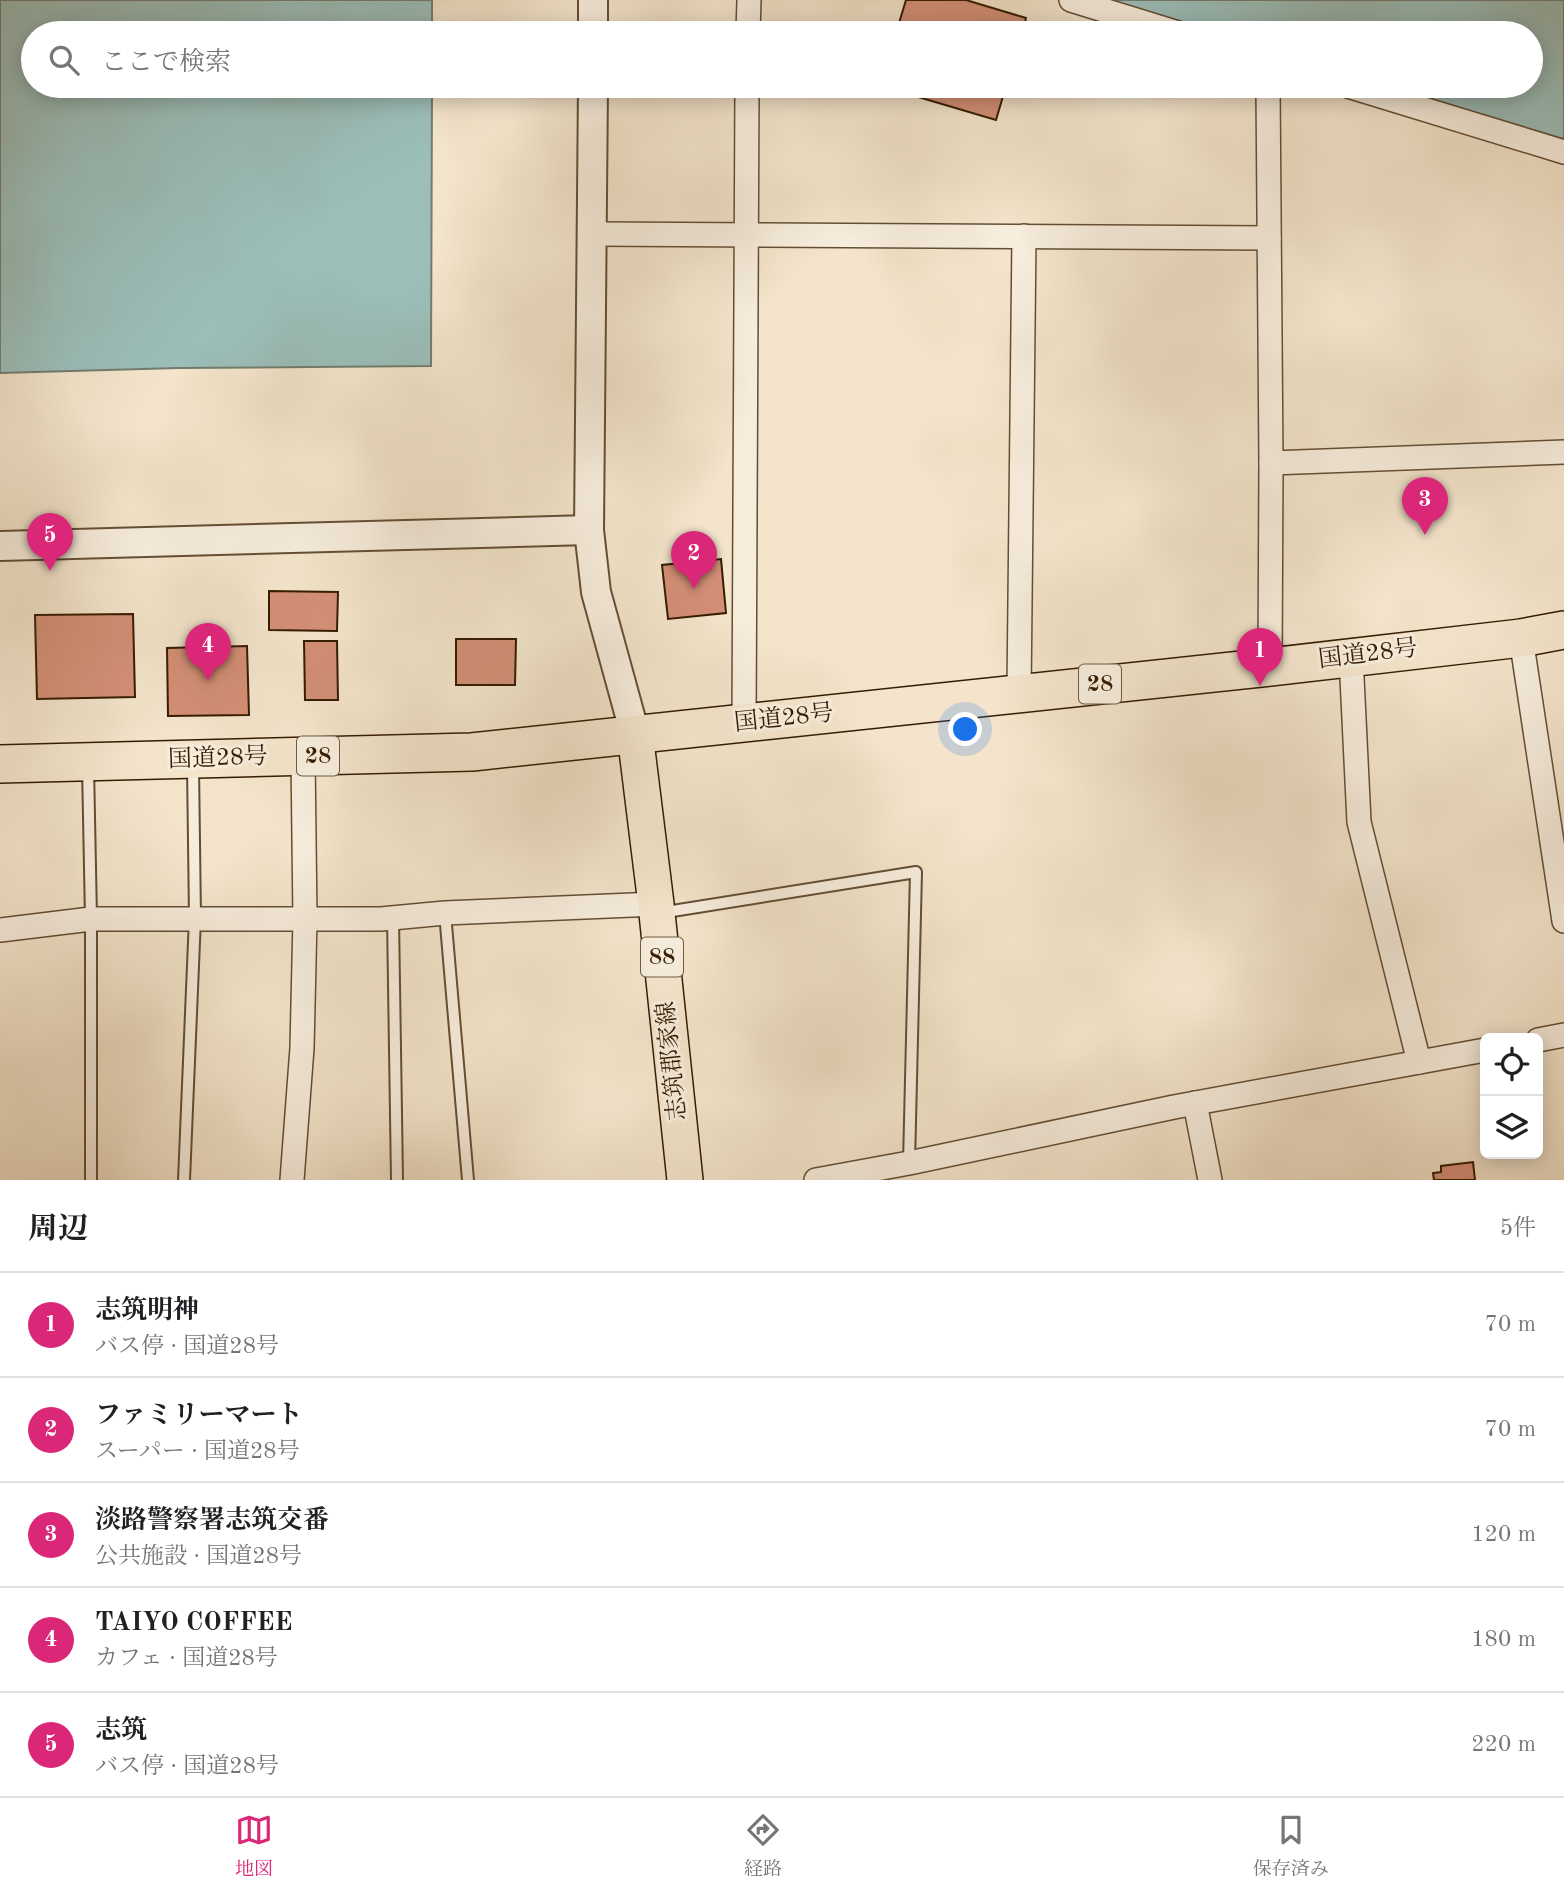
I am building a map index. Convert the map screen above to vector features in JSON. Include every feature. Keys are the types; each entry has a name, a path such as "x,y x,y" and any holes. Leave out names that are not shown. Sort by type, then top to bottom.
{"highway":[{"name":"国道28号","path":"0,764 471,752 1270,667 1521,638 1564,630"}],"main road":[{"name":"志筑郡家線","path":"635,734 657,909 685,1180"}],"street":[{"path":"593,0 593,21"},
{"path":"748,21 749,0"},
{"path":"1071,0 1139,21"},
{"path":"593,98 589,530 597,592 635,734"},
{"path":"744,724 747,98"},
{"path":"1268,98 1270,667"},
{"path":"1387,98 1564,152"},
{"path":"593,234 1269,238"},
{"path":"1019,693 1024,236"},
{"path":"1271,463 1564,452"},
{"path":"0,546 589,530"},
{"path":"1521,638 1564,921"},
{"path":"1352,657 1359,822 1419,1062"},
{"path":"292,1180 302,1048 305,919 303,757"},
{"path":"0,930 91,919 393,918 444,913 657,909"},
{"path":"1543,1039 1564,1035"},
{"path":"816,1180 911,1172 1195,1103 1480,1051"},
{"path":"1195,1103 1210,1180"}],"lane":[{"path":"184,1180 195,918 193,760"},
{"path":"88,763 91,1180"},
{"path":"657,909 916,872 911,1172"},
{"path":"444,913 468,1180"},
{"path":"393,918 397,1180"}],"water":[{"path":"0,0 432,0 432,21 21,21 21,98 432,98 431,366 178,368 0,373"},
{"path":"1106,0 1564,0 1564,139 1428,98 1543,98 1543,21 1175,21"}],"building":[{"path":"906,0 966,0 1026,18 1025,21 900,21"},
{"path":"922,98 1002,98 996,120"},
{"path":"721,559 726,613 668,619 662,565"},
{"path":"269,591 338,592 337,631 269,630"},
{"path":"133,614 135,697 37,699 35,615"},
{"path":"456,639 516,639 515,685 456,685"},
{"path":"304,641 337,641 338,700 305,700"},
{"path":"247,646 249,715 168,716 167,648"},
{"path":"1473,1162 1475,1180 1434,1180 1433,1173 1441,1172 1441,1166"}],"place":[{"name":"淡路警察署志筑交番","path":"1425,535"},
{"name":"志筑","path":"50,571"},
{"name":"ファミリーマート","path":"694,589"},
{"name":"TAIYO COFFEE","path":"208,681"},
{"name":"志筑明神","path":"1260,686"}]}
